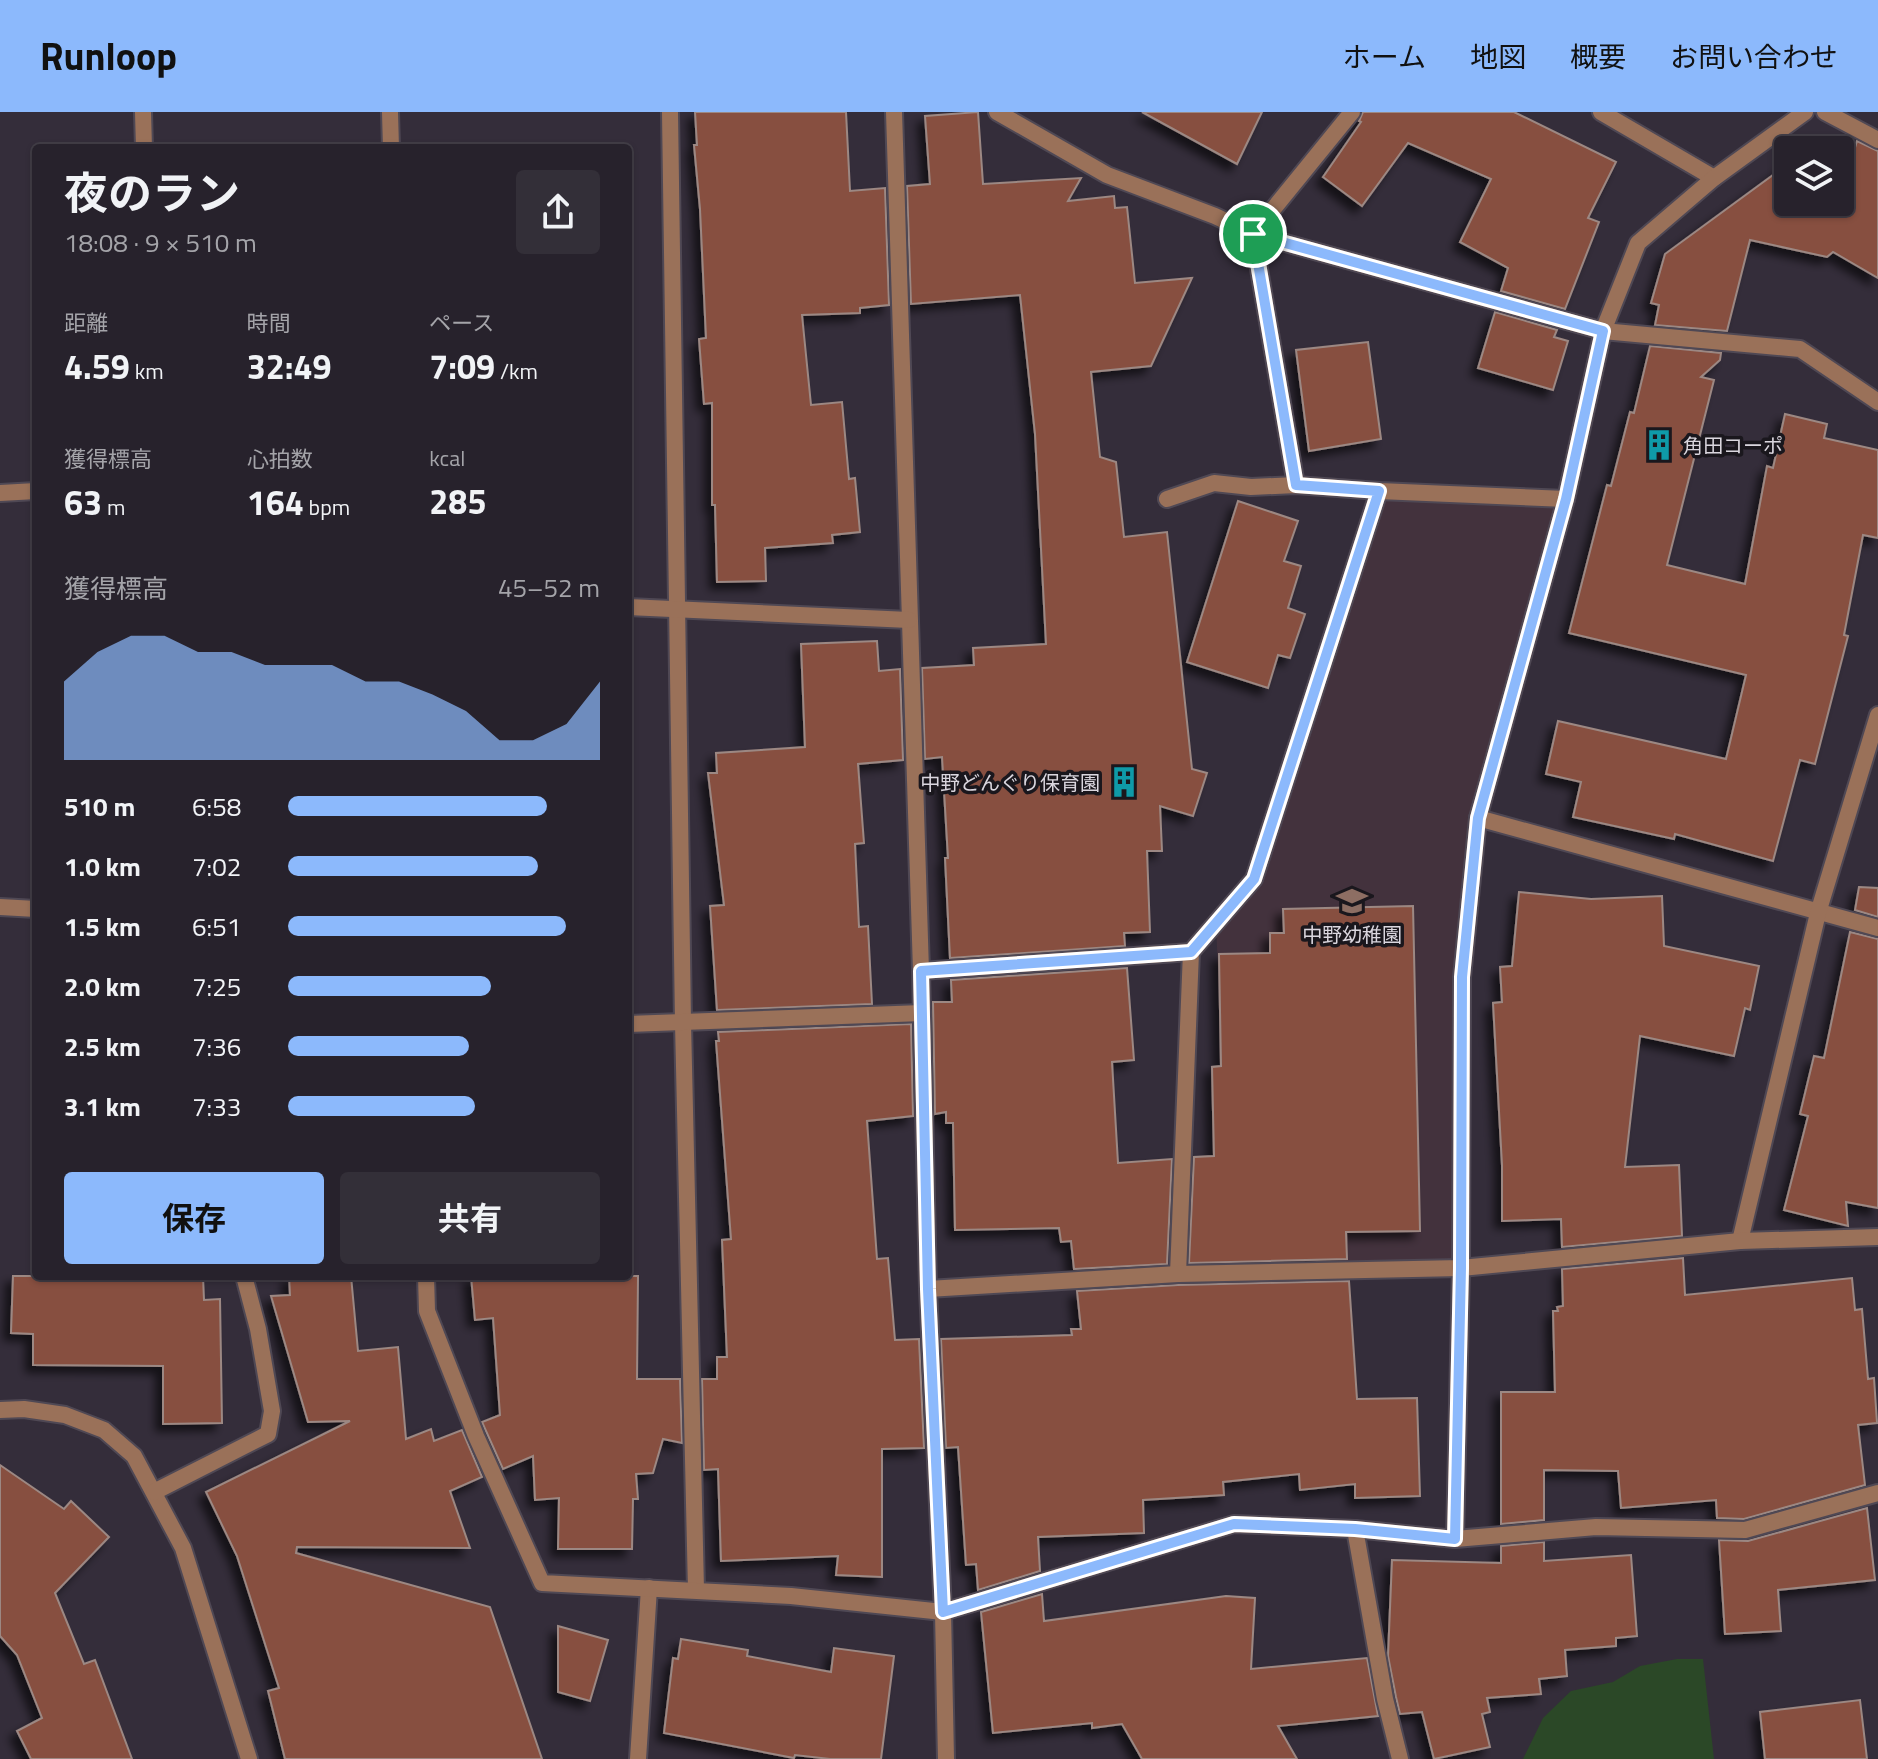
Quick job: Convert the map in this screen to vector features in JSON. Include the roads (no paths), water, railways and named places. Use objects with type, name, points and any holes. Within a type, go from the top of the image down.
[{"type":"street","points":[[143,112],[144,144]]},
{"type":"street","points":[[390,112],[391,144]]},
{"type":"street","points":[[670,112],[683,1023],[696,1590]]},
{"type":"street","points":[[894,112],[928,1289],[943,1612],[946,1759]]},
{"type":"street","points":[[997,112],[1107,175],[1215,216],[1253,234],[1603,331],[1800,349],[1878,402]]},
{"type":"street","points":[[1296,485],[1253,234],[1352,112]]},
{"type":"street","points":[[1601,112],[1714,178]]},
{"type":"street","points":[[1455,1539],[1461,1268],[1462,977],[1478,818],[1566,499],[1603,331],[1638,243],[1714,178],[1805,112]]},
{"type":"street","points":[[1825,112],[1878,140]]},
{"type":"street","points":[[1167,499],[1214,483],[1566,499]]},
{"type":"street","points":[[0,493],[32,491]]},
{"type":"street","points":[[1178,1274],[1191,952],[1254,879],[1379,491]]},
{"type":"street","points":[[632,607],[909,620]]},
{"type":"street","points":[[1740,1241],[1818,913],[1878,715]]},
{"type":"street","points":[[1478,818],[1878,928]]},
{"type":"street","points":[[0,907],[32,909]]},
{"type":"street","points":[[921,971],[1191,952]]},
{"type":"street","points":[[632,1024],[922,1013]]},
{"type":"street","points":[[928,1289],[1178,1274],[1461,1268],[1740,1241],[1878,1237]]},
{"type":"street","points":[[154,1492],[268,1434],[272,1411],[258,1329],[245,1280]]},
{"type":"street","points":[[426,1280],[427,1311],[476,1436],[542,1583],[791,1596],[943,1612],[1234,1524],[1355,1529],[1455,1539],[1596,1527],[1745,1530],[1878,1493]]},
{"type":"street","points":[[0,1410],[24,1409],[65,1415],[104,1430],[134,1456],[183,1548],[249,1759]]},
{"type":"street","points":[[1355,1529],[1385,1699],[1400,1759]]},
{"type":"street","points":[[638,1759],[649,1588]]},
{"type":"place","name":"角田コーポ","points":[[1659,445]]},
{"type":"place","name":"中野どんぐり保育園","points":[[1124,782]]},
{"type":"place","name":"中野幼稚園","points":[[1352,901]]}]
